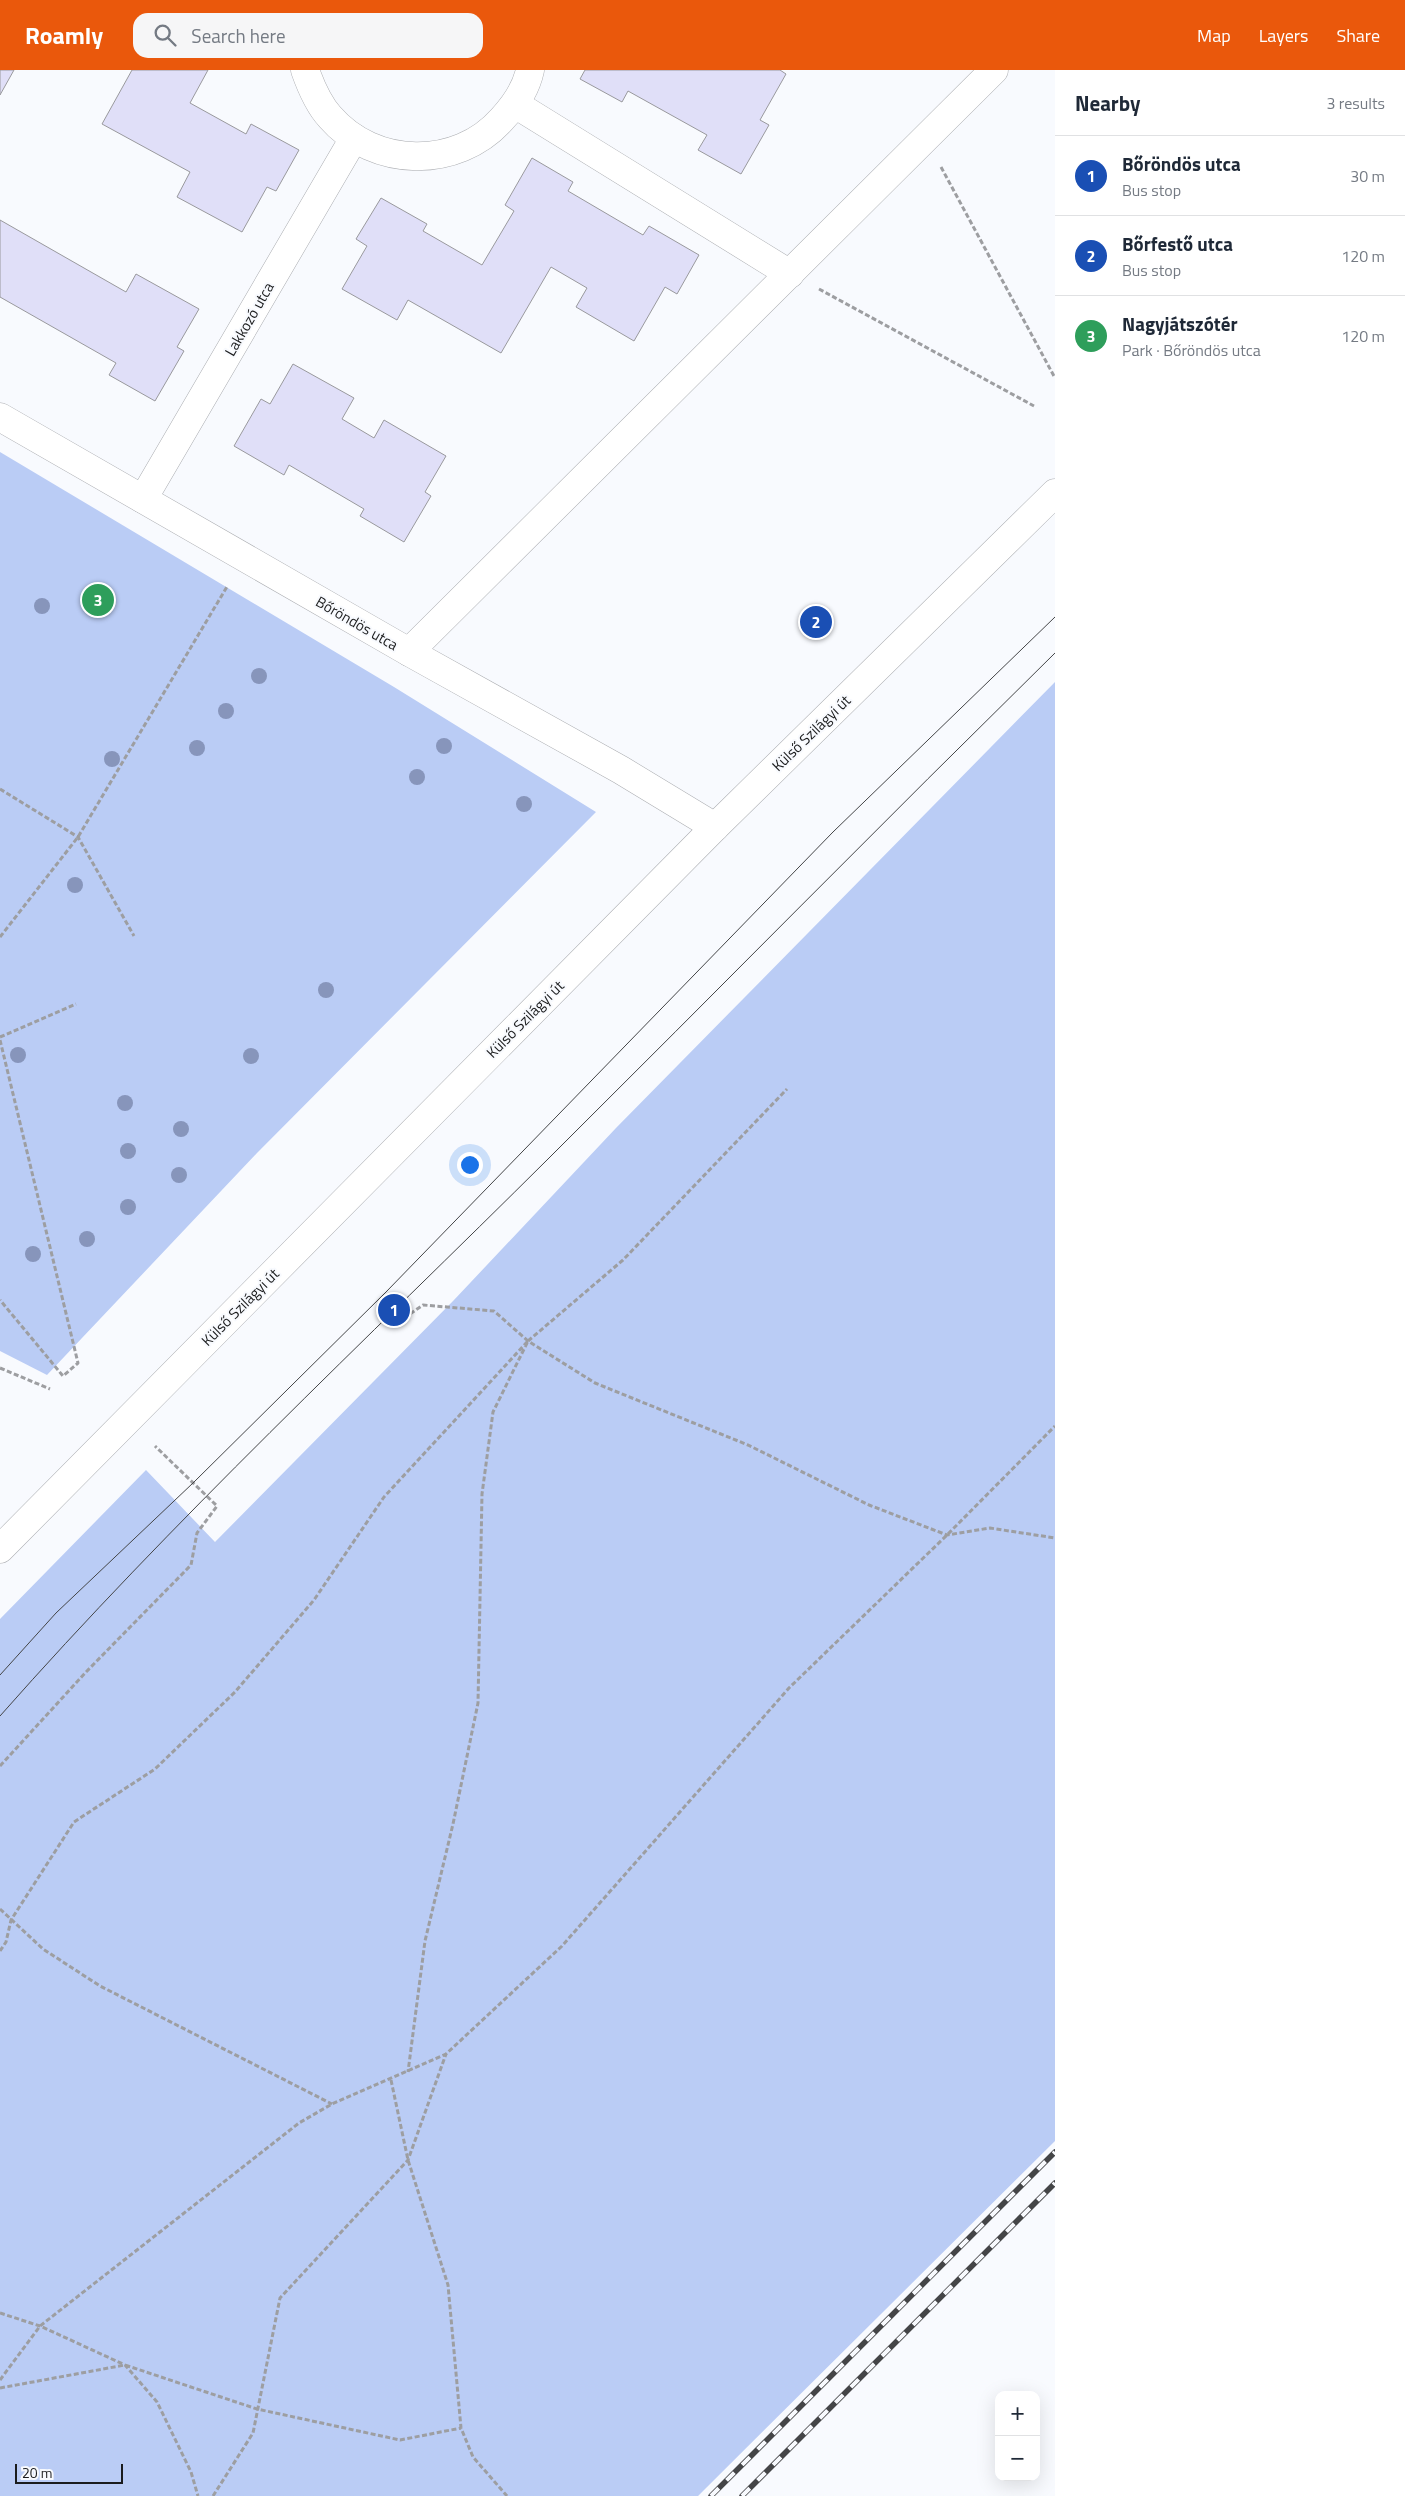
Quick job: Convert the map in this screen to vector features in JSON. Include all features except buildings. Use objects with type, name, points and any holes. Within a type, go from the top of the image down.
[{"type":"street","points":[[305,70],[312,90],[330,117],[354,138],[381,151],[415,157],[444,154],[472,144],[492,131],[516,104],[528,79],[530,70]]},
{"type":"street","points":[[408,652],[629,430],[790,274],[994,70]]},
{"type":"street","points":[[516,104],[790,274]]},
{"type":"street","name":"Lakkozó utca","points":[[143,499],[354,138]]},
{"type":"street","name":"Bőröndös utca","points":[[0,417],[408,652],[621,770],[715,827]]},
{"type":"street","name":"Külső Szilágyi út","points":[[0,1550],[715,827],[1055,493]]},
{"type":"path","points":[[926,139],[1055,378]]},
{"type":"path","points":[[790,274],[1034,406]]},
{"type":"path","points":[[0,936],[78,837],[229,584]]},
{"type":"path","points":[[0,789],[78,837],[134,936]]},
{"type":"path","points":[[0,1300],[63,1376],[78,1363],[0,1039],[76,1004]]},
{"type":"path","points":[[0,1951],[6,1942],[11,1920],[74,1822],[155,1769],[235,1692],[314,1600],[384,1497],[528,1341],[623,1260],[787,1089]]},
{"type":"path","points":[[404,1318],[423,1305],[494,1311],[528,1341],[595,1383],[748,1446],[869,1505],[947,1535],[990,1528],[1055,1538]]},
{"type":"path","points":[[408,2072],[425,1941],[453,1824],[478,1702],[482,1494],[494,1412],[528,1341]]},
{"type":"path","points":[[0,1368],[50,1388]]},
{"type":"path","points":[[0,2380],[40,2326],[299,2123],[332,2104],[391,2080],[446,2054],[562,1946],[789,1688],[947,1535],[1055,1426]]},
{"type":"path","points":[[0,1766],[86,1672],[191,1564],[196,1532],[216,1506],[155,1446]]},
{"type":"path","points":[[0,1909],[43,1949],[100,1986],[332,2104]]},
{"type":"path","points":[[213,2496],[253,2433],[280,2298],[408,2160],[446,2054]]},
{"type":"path","points":[[391,2080],[408,2160],[448,2285],[461,2428],[473,2457],[507,2496]]},
{"type":"path","points":[[0,2313],[40,2326],[125,2365],[257,2409],[400,2440],[461,2428]]},
{"type":"path","points":[[0,2388],[125,2365]]},
{"type":"path","points":[[125,2365],[157,2402],[191,2472],[198,2496]]},
{"type":"shaded area","points":[[0,452],[394,687],[596,812],[257,1153],[47,1375],[0,1351]]},
{"type":"shaded area","points":[[1055,682],[1055,2141],[698,2496],[0,2496],[0,1619],[146,1470],[215,1542],[454,1300],[616,1128]]},
{"type":"tram line","points":[[0,1675],[56,1613],[193,1483],[386,1292],[833,832],[1055,617]]},
{"type":"tram line","points":[[0,1716],[133,1572],[270,1432],[549,1158],[1055,653]]},
{"type":"railway","points":[[711,2496],[1055,2152]]},
{"type":"railway","points":[[742,2496],[1055,2183]]},
{"type":"place","name":"Nagyjátszótér","points":[[98,600]]},
{"type":"place","name":"Bőrfestő utca","points":[[816,622]]},
{"type":"place","name":"Bőröndös utca","points":[[394,1310]]}]
